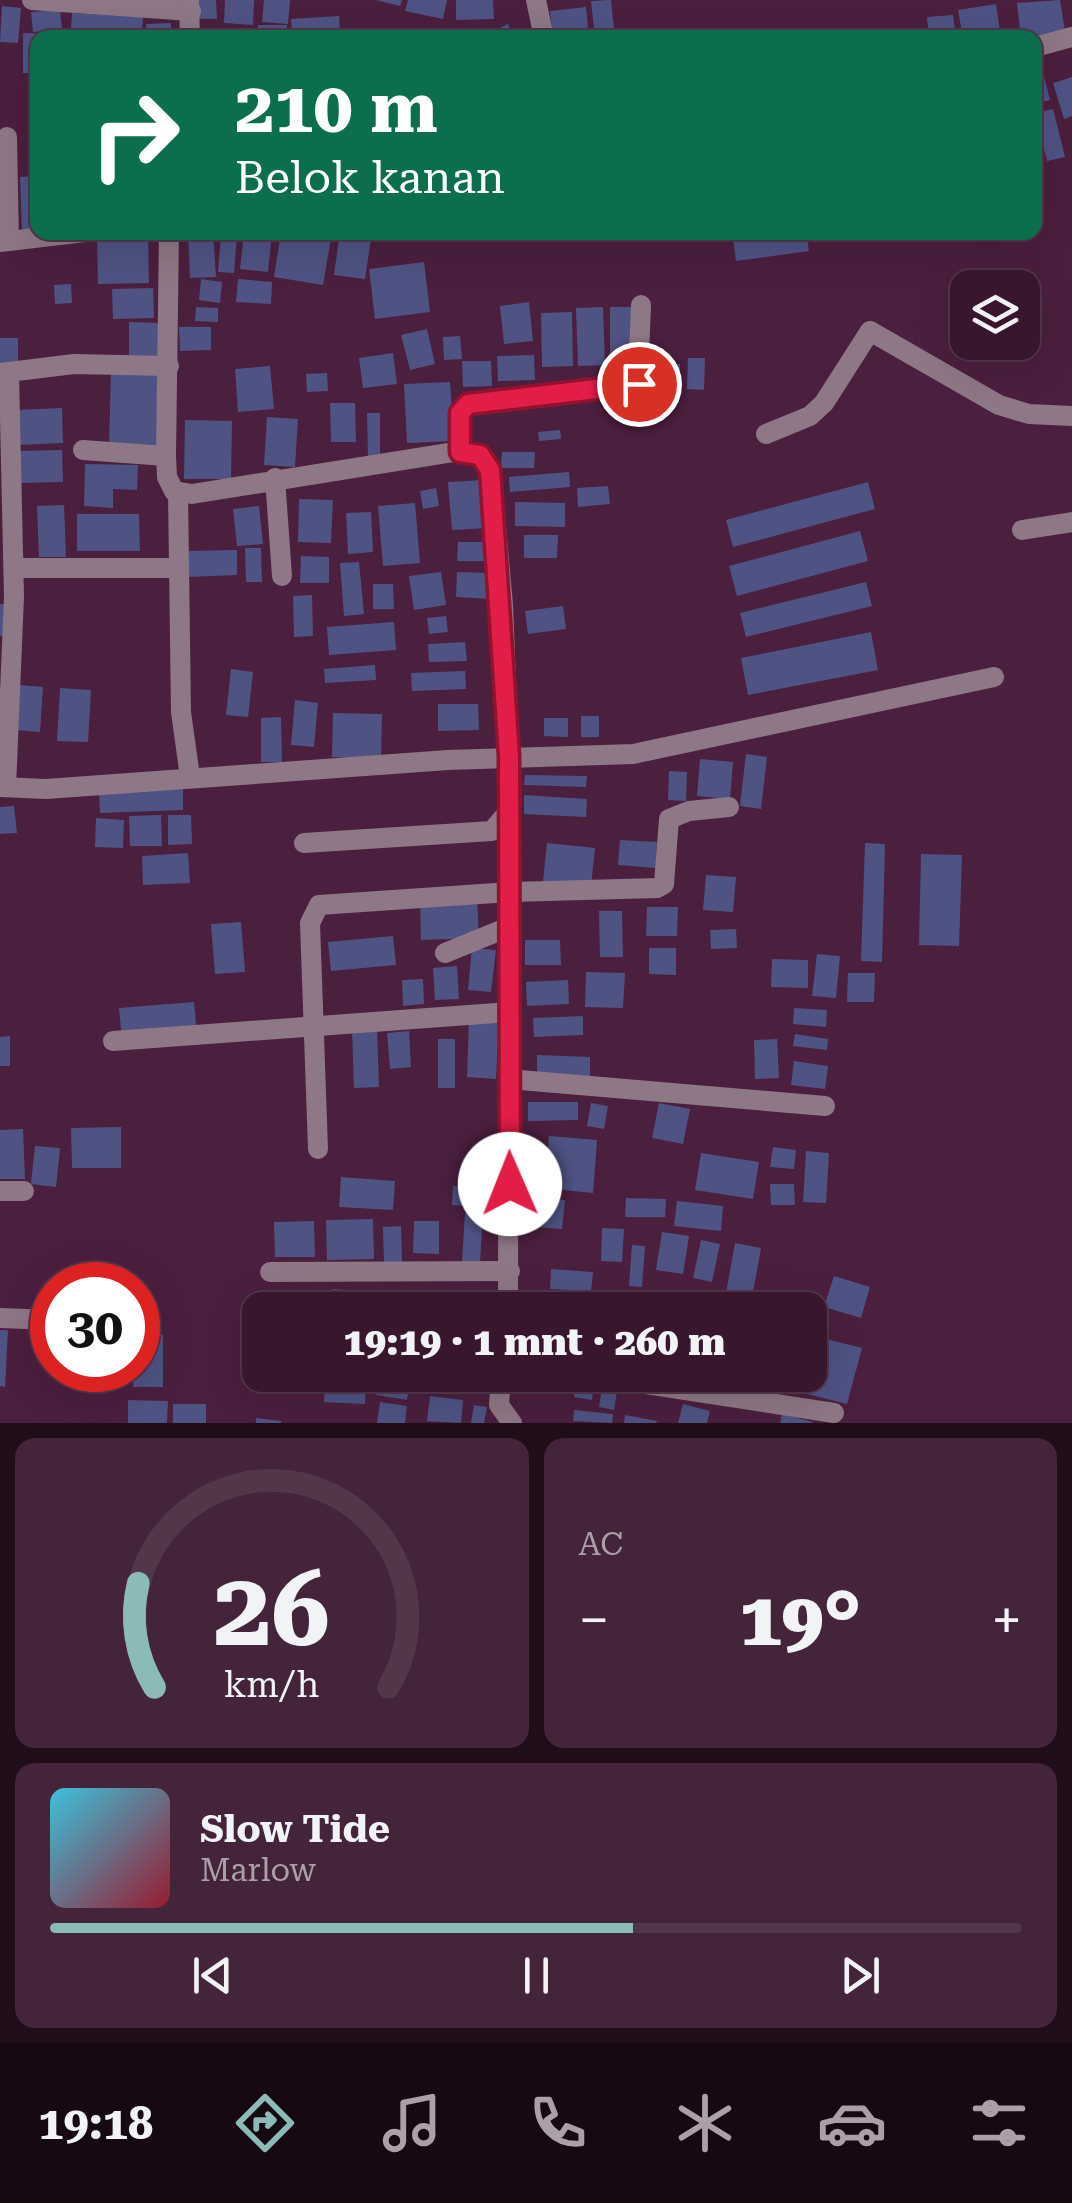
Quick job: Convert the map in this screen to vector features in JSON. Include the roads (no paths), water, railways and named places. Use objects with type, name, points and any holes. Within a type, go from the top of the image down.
[{"type":"street","points":[[32,0],[190,6]]},
{"type":"street","points":[[536,0],[542,30]]},
{"type":"street","points":[[1042,45],[1072,37]]},
{"type":"street","points":[[7,137],[4,241],[30,238]]},
{"type":"street","points":[[169,240],[166,456],[168,482],[178,492],[192,494],[460,452],[480,455],[493,482],[509,756],[509,1292]]},
{"type":"street","points":[[460,452],[460,413],[468,404],[638,394],[641,305]]},
{"type":"street","points":[[766,434],[810,416],[824,403],[870,332],[999,406],[1029,414],[1072,416]]},
{"type":"street","points":[[169,366],[74,364],[4,373],[14,568],[6,645],[3,787],[46,790],[509,756],[633,754],[994,677]]},
{"type":"street","points":[[83,450],[166,456]]},
{"type":"street","points":[[275,478],[282,576]]},
{"type":"street","points":[[178,492],[181,712],[190,777]]},
{"type":"street","points":[[1022,530],[1072,522]]},
{"type":"street","points":[[14,568],[178,568]]},
{"type":"street","points":[[318,1149],[310,922],[319,905],[511,892],[657,888],[664,884],[668,819],[689,811],[730,806]]},
{"type":"street","points":[[304,843],[492,831],[509,811]]},
{"type":"street","points":[[445,953],[511,926]]},
{"type":"street","points":[[113,1042],[510,1012]]},
{"type":"street","points":[[508,1079],[825,1106]]},
{"type":"street","points":[[0,1192],[24,1191]]},
{"type":"street","points":[[270,1272],[510,1271]]},
{"type":"street","points":[[0,1318],[30,1319]]},
{"type":"street","points":[[500,1392],[499,1405],[512,1423]]},
{"type":"street","points":[[698,1392],[834,1413]]}]
